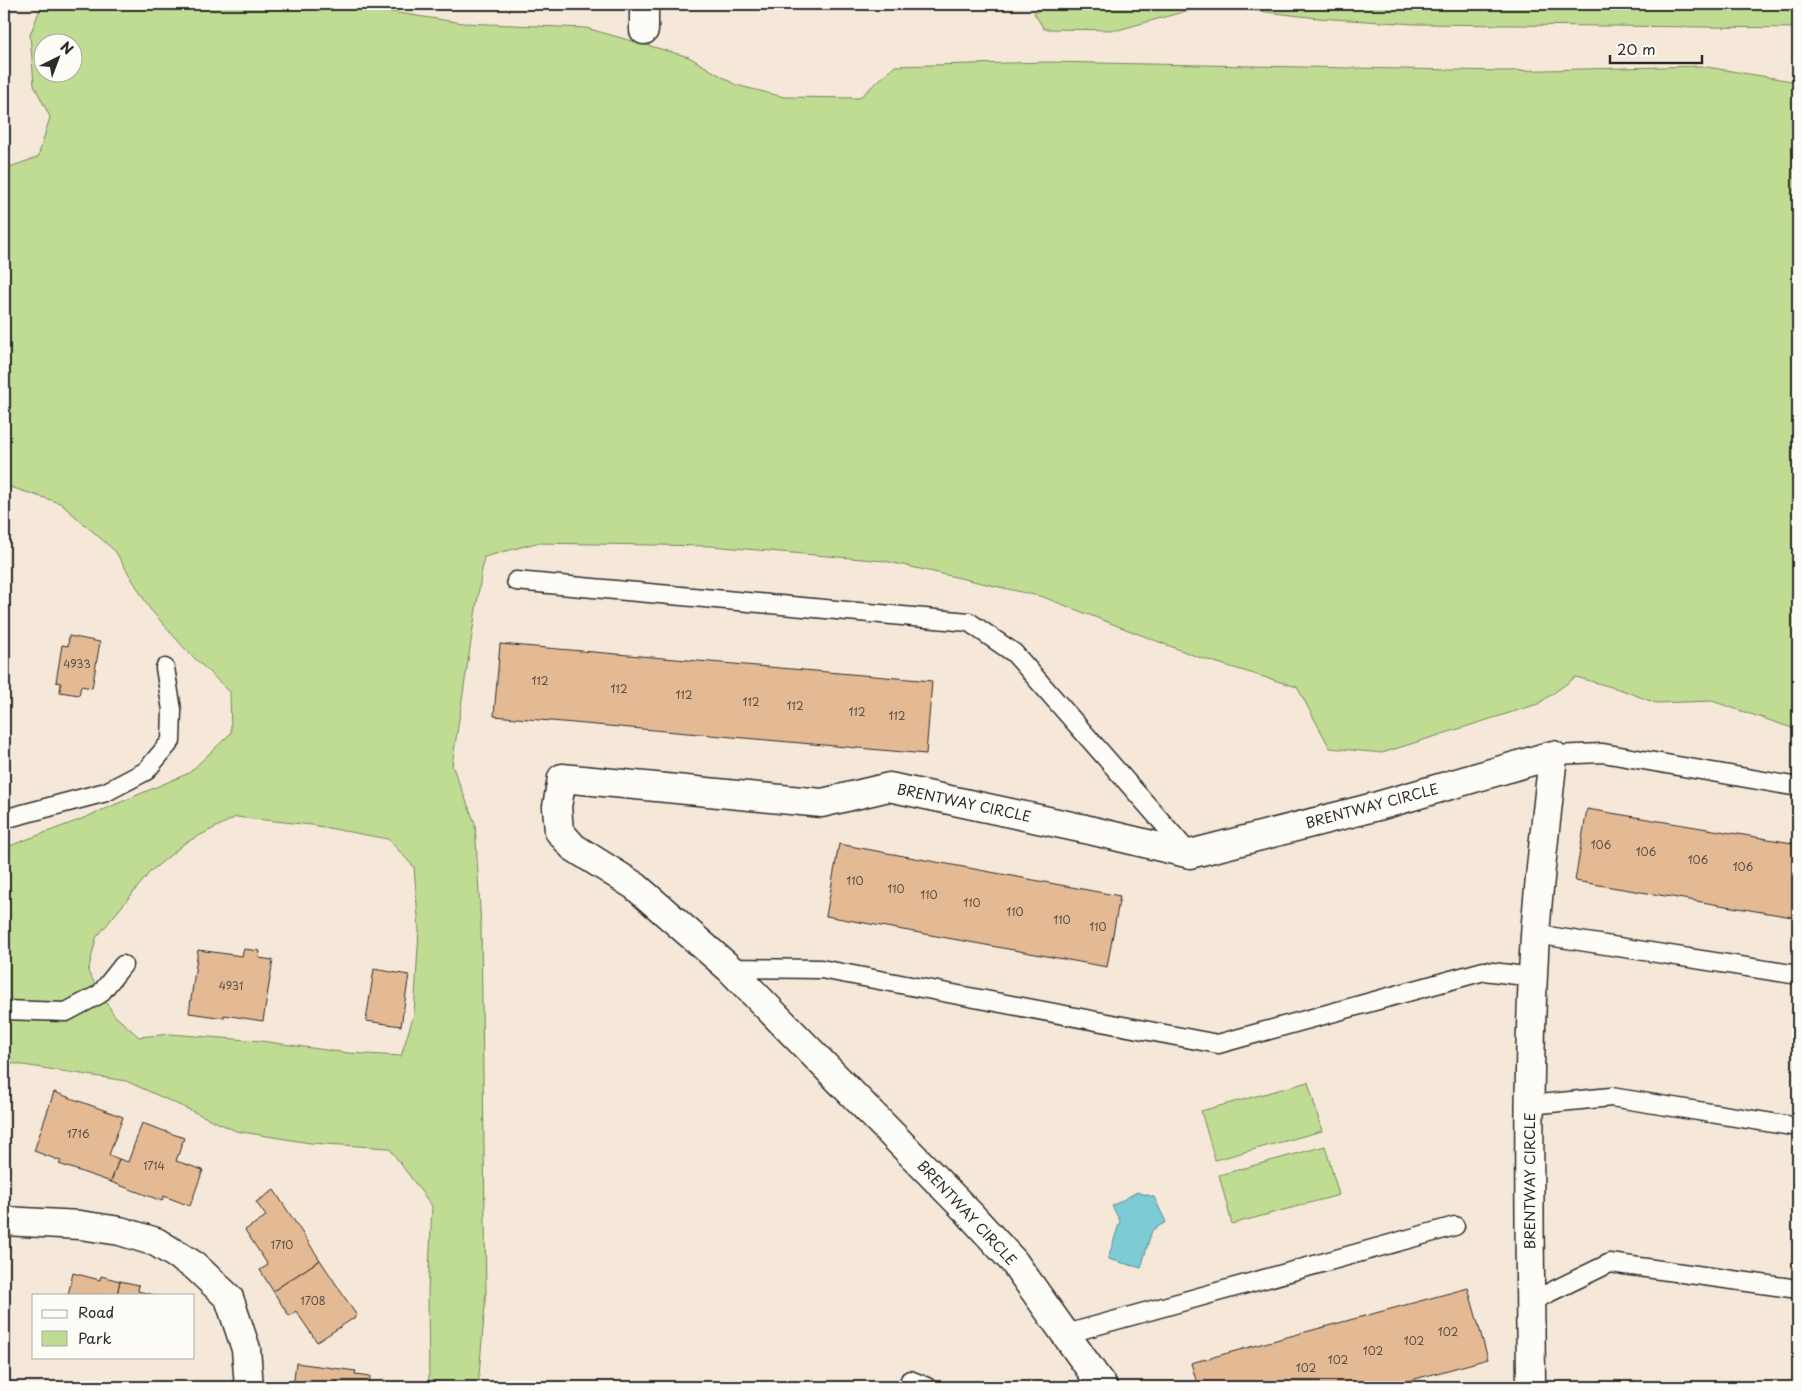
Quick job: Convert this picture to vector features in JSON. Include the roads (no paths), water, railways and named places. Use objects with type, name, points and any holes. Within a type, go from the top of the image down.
[{"type":"street","name":"BRENTWAY CIRCLE","points":[[1103,1387],[1014,1262],[968,1212],[729,968],[635,886],[573,848],[559,831],[557,807],[562,778],[822,803],[889,787],[1085,829],[1190,854],[1378,806],[1553,755],[1535,934],[1533,977],[1530,1105],[1531,1387]]},
{"type":"street","points":[[4,1221],[80,1225],[120,1231],[156,1242],[195,1266],[229,1298],[246,1349],[249,1387]]},
{"type":"lane","points":[[516,581],[970,622],[1014,653],[1190,854]]},
{"type":"lane","points":[[4,819],[106,792],[146,771],[171,740],[172,710],[164,668]]},
{"type":"lane","points":[[1553,755],[1603,753],[1798,787]]},
{"type":"lane","points":[[1535,934],[1798,975]]},
{"type":"lane","points":[[4,1010],[66,1012],[100,994],[123,965]]},
{"type":"lane","points":[[729,968],[821,969],[1218,1044],[1484,971],[1533,977]]},
{"type":"lane","points":[[1530,1105],[1611,1097],[1798,1127]]},
{"type":"lane","points":[[1066,1334],[1456,1226]]},
{"type":"lane","points":[[1530,1302],[1610,1263],[1798,1289]]},
{"type":"lane","points":[[910,1380],[927,1387]]},
{"type":"water","points":[[1137,1192],[1154,1197],[1166,1222],[1152,1230],[1141,1268],[1108,1259],[1120,1221],[1112,1206]]}]
